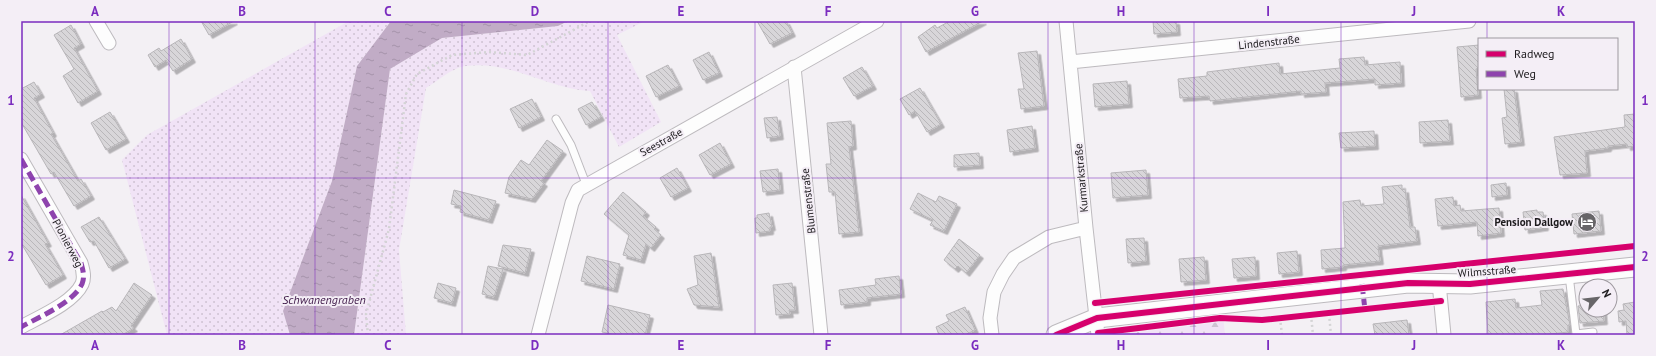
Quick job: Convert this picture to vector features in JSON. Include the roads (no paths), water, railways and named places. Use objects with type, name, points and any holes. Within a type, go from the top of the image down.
[{"type":"street","points":[[96,21],[109,43]]},
{"type":"street","name":"Seestraße","points":[[538,335],[572,202],[578,190],[586,184],[877,21]]},
{"type":"street","name":"Kurmarkstraße","points":[[1066,21],[1086,228],[1098,327]]},
{"type":"street","name":"Lindenstraße","points":[[1070,62],[1469,21]]},
{"type":"street","name":"Blumenstraße","points":[[794,67],[822,335]]},
{"type":"street","name":"Pionierweg","points":[[21,159],[81,263],[84,274],[83,283],[77,292],[67,301],[21,327]]},
{"type":"street","points":[[992,335],[990,318],[994,292],[1003,274],[1014,258],[1049,237],[1086,228]]},
{"type":"street","name":"Wilmsstraße","points":[[1056,335],[1098,327],[1408,283],[1470,284],[1635,267]]},
{"type":"street","points":[[1439,283],[1444,335]]},
{"type":"lane","points":[[556,119],[570,145],[586,184]]},
{"type":"lane","points":[[1568,274],[1576,334],[1593,332]]},
{"type":"water","name":"Schwanengraben","points":[[391,21],[568,21],[558,26],[442,38],[390,69],[354,335],[290,335],[283,311],[332,181],[357,66]]},
{"type":"place","name":"Pension Dallgow","points":[[1587,222]]}]
